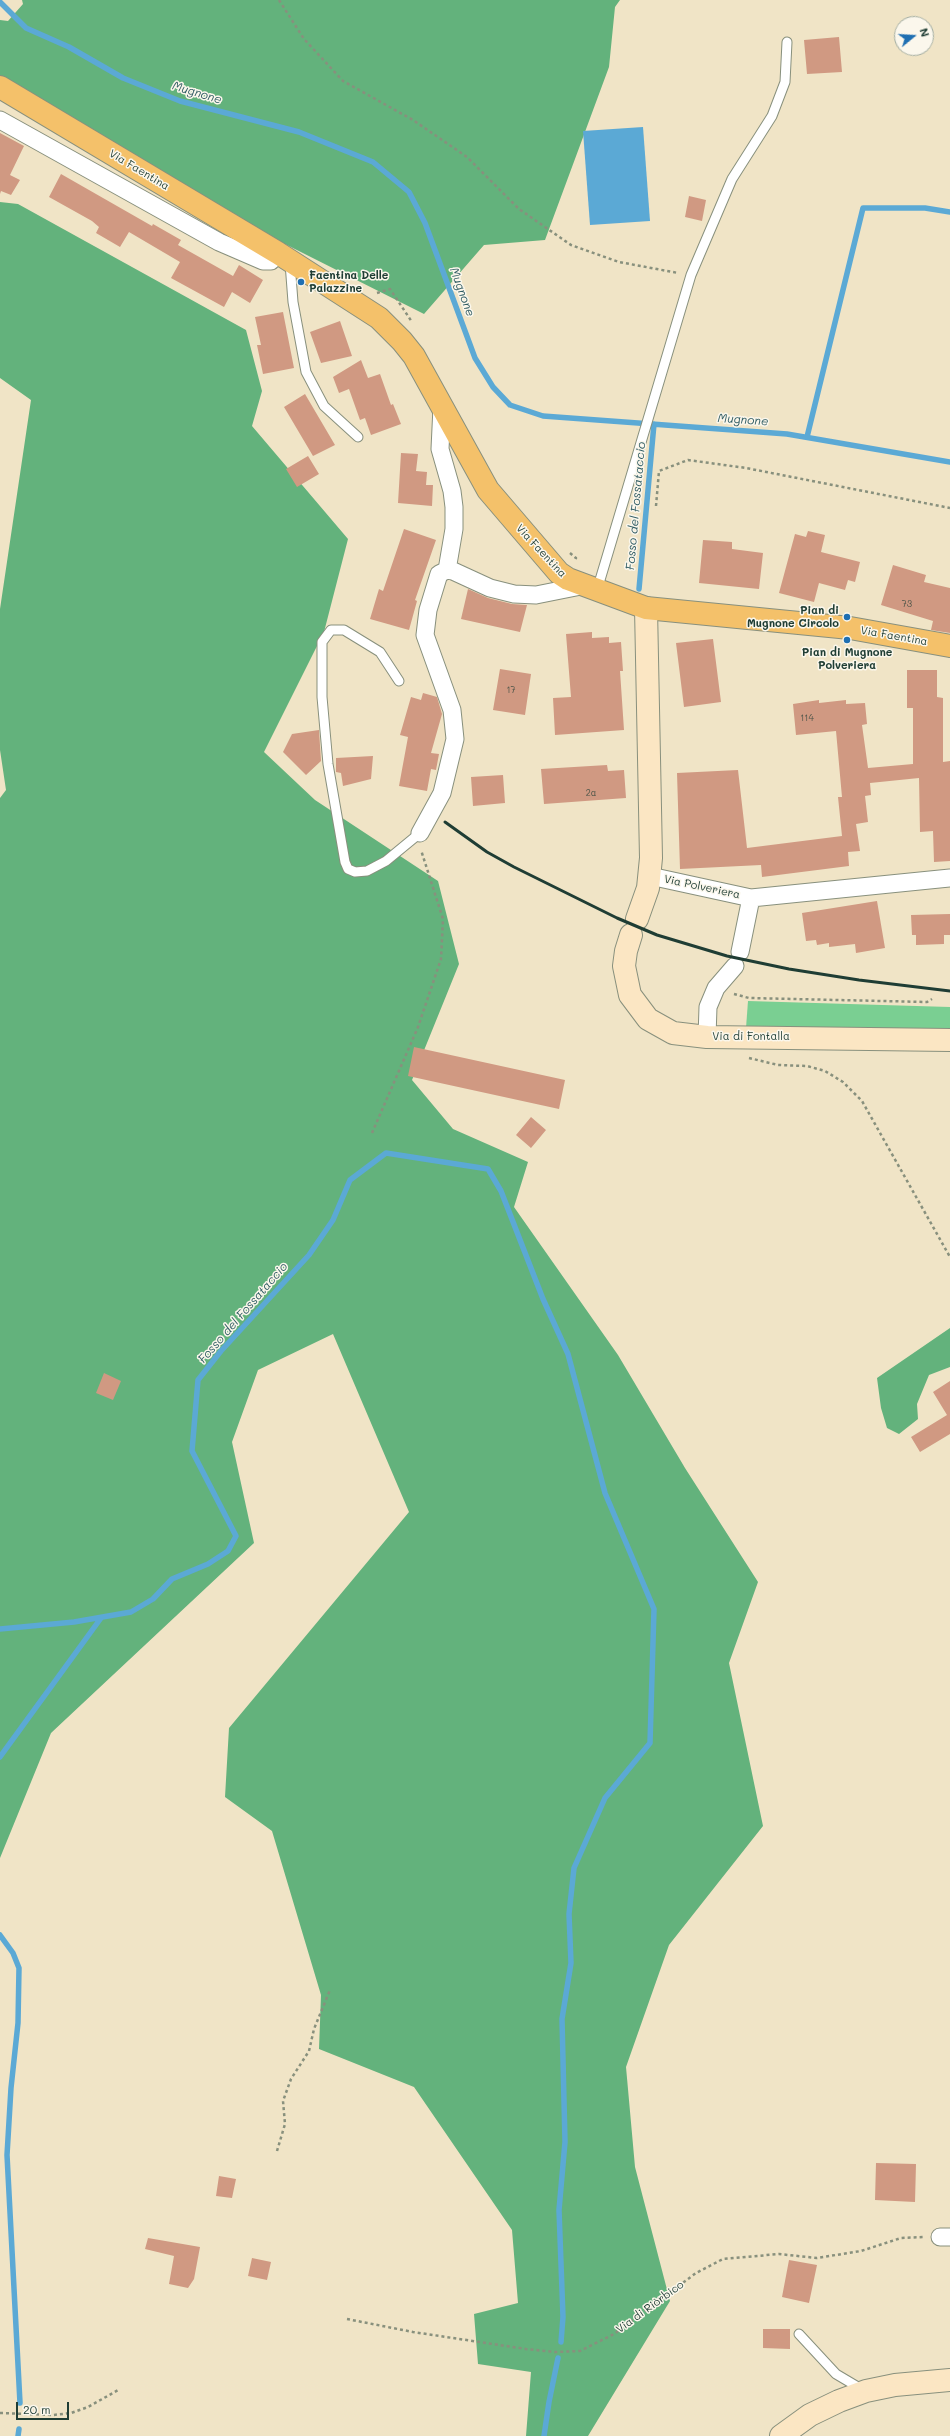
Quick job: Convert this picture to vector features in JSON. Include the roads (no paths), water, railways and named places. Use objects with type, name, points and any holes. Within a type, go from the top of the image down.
[{"type":"main road","name":"Via Faentina","points":[[0,88],[284,257],[357,302],[389,327],[414,356],[477,471],[503,509],[559,573],[589,589],[646,608],[850,628],[950,646]]},
{"type":"street","name":"Via Faentina","points":[[0,120],[219,242],[263,261],[271,261],[284,257]]},
{"type":"street","points":[[442,407],[440,449],[452,492],[454,507],[454,529],[447,570]]},
{"type":"street","points":[[420,833],[442,793],[455,739],[452,710],[425,635],[428,610],[439,574],[447,570],[453,571],[490,588],[514,594],[536,595],[589,589]]},
{"type":"street","name":"Via Polveriera","points":[[646,608],[652,839],[650,876],[751,898],[950,878]]},
{"type":"street","name":"Via di Fontalla","points":[[650,876],[626,951],[624,966],[625,979],[637,1008],[660,1028],[674,1033],[707,1037],[732,1036],[950,1040]]},
{"type":"street","points":[[707,1037],[708,1007],[716,988],[737,959],[751,898]]},
{"type":"street","points":[[781,2436],[810,2415],[839,2401],[866,2391],[895,2385],[950,2380]]},
{"type":"lane","points":[[589,589],[634,464],[691,275],[732,179],[772,116],[785,82],[787,42]]},
{"type":"lane","points":[[284,257],[306,372],[324,406],[358,437]]},
{"type":"lane","points":[[399,681],[380,652],[344,630],[331,630],[322,642],[322,697],[328,764],[345,862],[348,869],[355,872],[367,871],[386,862],[420,833]]},
{"type":"lane","points":[[799,2334],[836,2374],[866,2391]]},
{"type":"water","points":[[643,127],[650,221],[590,225],[583,131]]},
{"type":"waterway","name":"Mugnone","points":[[0,2],[26,28],[69,47],[123,78],[180,101],[299,132],[373,162],[409,192],[425,223],[475,358],[493,387],[510,405],[543,416],[787,434],[950,462]]},
{"type":"waterway","points":[[807,437],[863,208],[925,208],[950,212]]},
{"type":"waterway","name":"Fosso del Fossataccio","points":[[639,589],[654,424]]},
{"type":"waterway","points":[[0,1629],[74,1622],[131,1612],[153,1599],[172,1579],[208,1564],[228,1551],[236,1536],[192,1451],[198,1380],[221,1351],[309,1255],[333,1220],[350,1180],[386,1153],[488,1169],[501,1191],[543,1299],[568,1354],[605,1493],[654,1609],[650,1743],[605,1798],[574,1868],[569,1914],[571,1963],[562,2019],[565,2142],[559,2210],[563,2317],[561,2342]]},
{"type":"waterway","points":[[0,1757],[101,1618]]},
{"type":"waterway","points":[[0,1935],[13,1953],[19,1968],[18,2023],[11,2088],[7,2155],[20,2403]]},
{"type":"waterway","points":[[544,2436],[558,2358]]},
{"type":"waterway","points":[[18,2436],[19,2429]]},
{"type":"railway","points":[[445,822],[487,852],[514,867],[617,918],[657,935],[727,956],[789,969],[859,980],[950,991]]},
{"type":"place","name":"Faentina Delle Palazzine","points":[[301,282]]},
{"type":"place","name":"Pian di Mugnone Circolo","points":[[847,617]]},
{"type":"place","name":"Pian di Mugnone Polveriera","points":[[847,640]]}]
